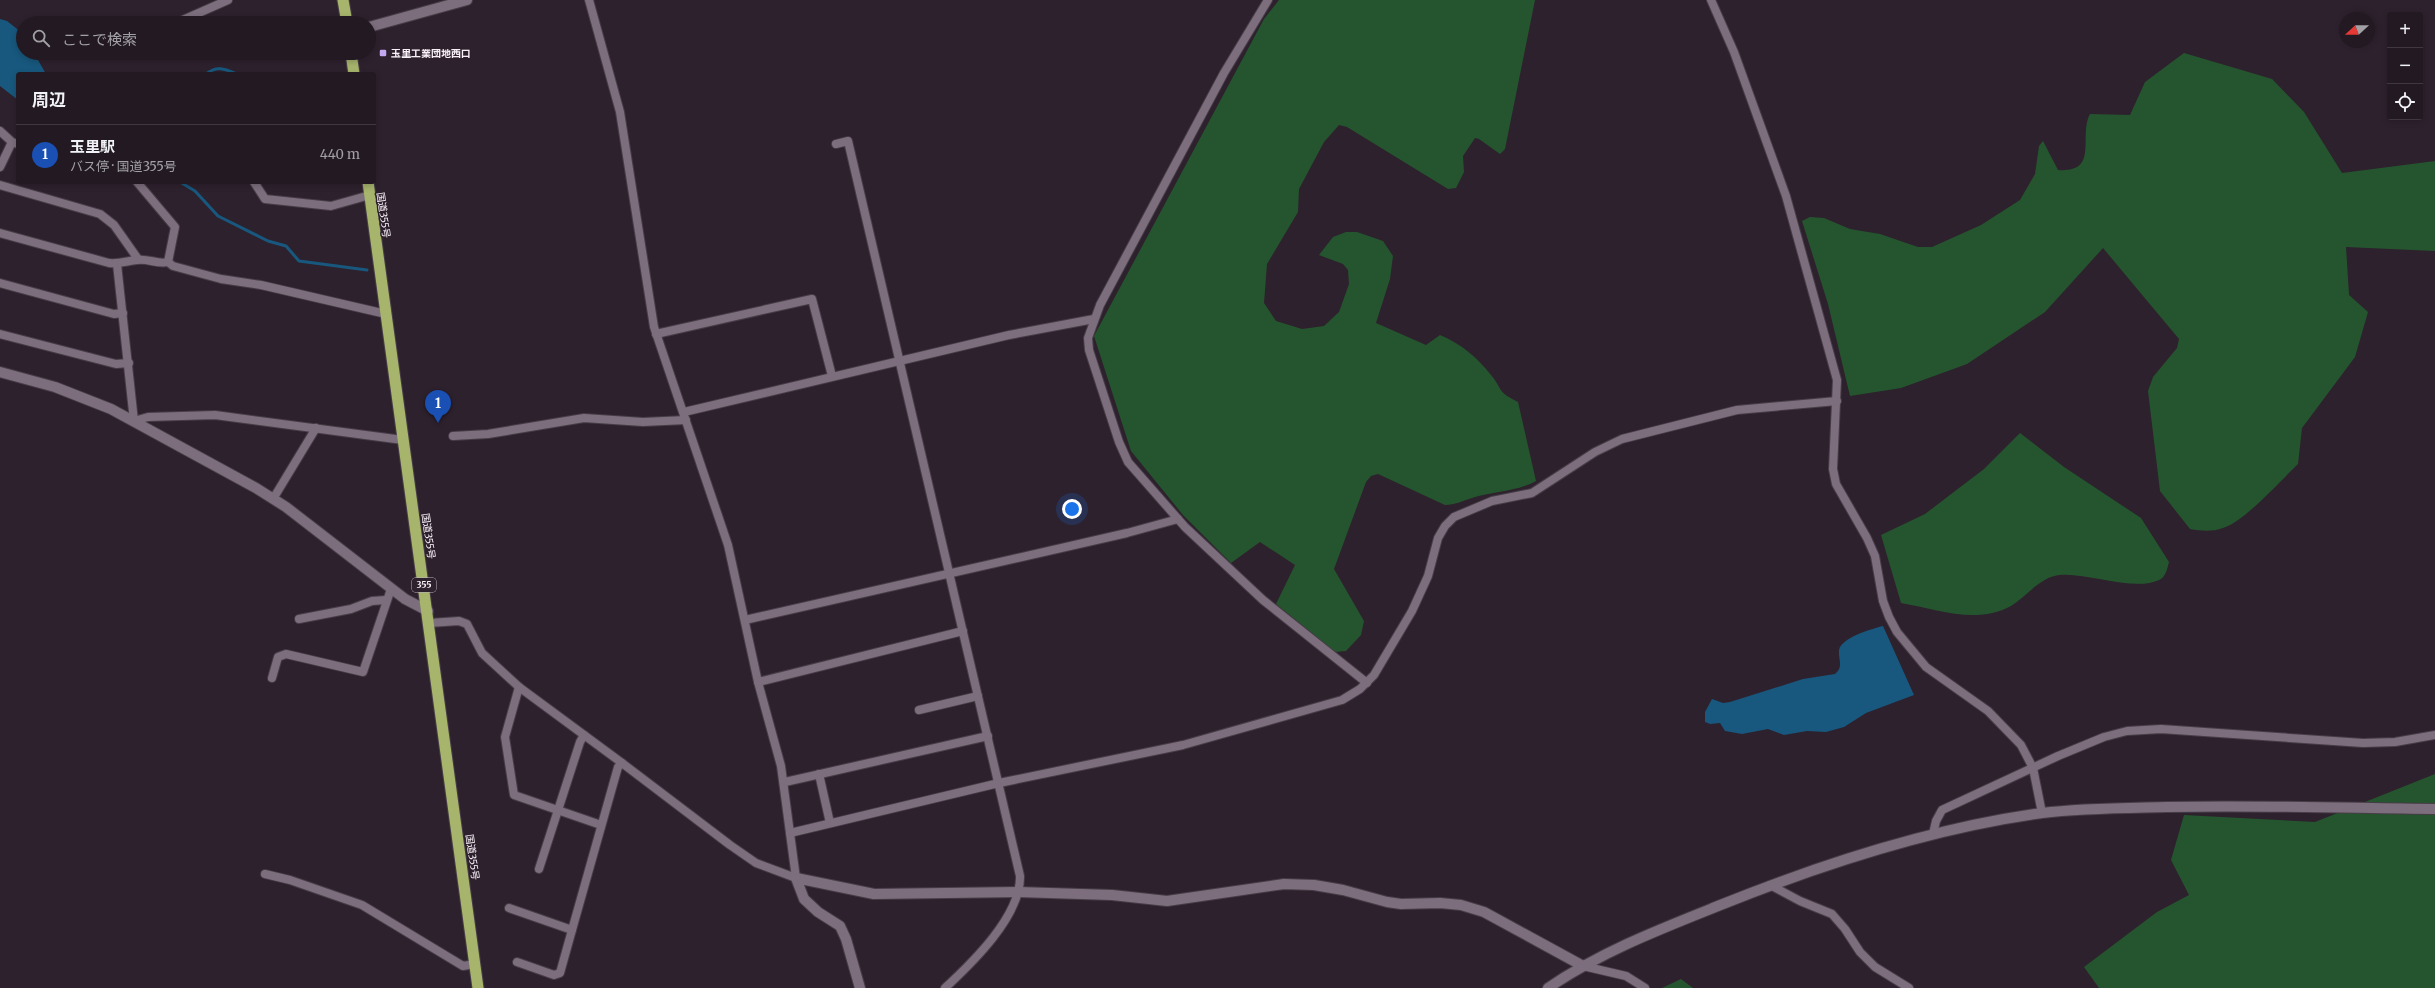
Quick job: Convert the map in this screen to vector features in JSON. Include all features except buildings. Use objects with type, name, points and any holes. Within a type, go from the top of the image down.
[{"type":"highway","points":[[343,0],[346,16]]},
{"type":"highway","points":[[352,60],[354,72]]},
{"type":"highway","name":"国道355号","points":[[368,184],[428,611],[478,988]]},
{"type":"street","points":[[192,16],[228,0]]},
{"type":"street","points":[[376,25],[467,0]]},
{"type":"street","points":[[589,0],[620,112],[646,284],[656,334],[684,412],[728,545],[758,682],[785,782],[796,878],[804,899],[818,912],[840,926],[846,939],[860,988]]},
{"type":"street","points":[[1268,0],[1224,73],[1094,319],[1088,338],[1089,350],[1123,455],[1178,519],[1263,600],[1367,683]]},
{"type":"street","points":[[1711,0],[1734,52],[1786,196],[1837,380],[1834,469],[1836,484],[1868,538],[1875,556],[1883,601],[1897,632],[1926,667],[1988,711],[2021,745],[2033,768],[2042,813]]},
{"type":"street","points":[[0,131],[15,143],[0,167]]},
{"type":"street","points":[[836,144],[848,141],[1020,876],[1018,892],[1004,921],[980,955],[945,988]]},
{"type":"street","points":[[139,184],[175,227],[168,262]]},
{"type":"street","points":[[255,184],[265,199],[331,206],[370,195]]},
{"type":"street","points":[[0,185],[100,214],[114,225],[138,259]]},
{"type":"street","points":[[0,233],[117,264],[138,259],[164,263],[168,262],[173,266],[221,279],[261,285],[386,314]]},
{"type":"street","points":[[117,264],[129,363],[134,421]]},
{"type":"street","points":[[0,283],[114,314],[123,313]]},
{"type":"street","points":[[656,334],[812,298],[832,376]]},
{"type":"street","points":[[684,412],[1008,335],[1094,319]]},
{"type":"street","points":[[0,334],[116,364],[129,363]]},
{"type":"street","points":[[0,372],[80,396],[134,421],[273,498],[391,589],[419,608],[428,611]]},
{"type":"street","points":[[790,832],[999,783],[1183,745],[1337,701],[1352,695],[1367,683],[1374,675],[1412,611],[1428,576],[1438,538],[1445,526],[1454,517],[1492,501],[1532,493],[1595,452],[1628,438],[1737,410],[1837,401]]},
{"type":"street","points":[[134,421],[148,417],[215,415],[403,440]]},
{"type":"street","points":[[453,436],[488,434],[584,418],[613,418],[643,422],[686,420]]},
{"type":"street","points":[[273,498],[316,428]]},
{"type":"street","points":[[745,620],[949,572],[1127,533],[1178,519]]},
{"type":"street","points":[[272,678],[278,656],[286,654],[363,672],[386,600],[391,589]]},
{"type":"street","points":[[299,619],[351,609],[372,601],[386,600]]},
{"type":"street","points":[[429,623],[459,621],[467,624],[484,656],[519,687],[756,863],[796,878],[851,891],[882,894],[1018,892],[1112,894],[1167,901],[1284,884],[1328,887],[1387,902],[1401,904],[1440,903],[1461,905],[1484,912],[1583,966],[1626,976],[1645,988]]},
{"type":"street","points":[[758,682],[963,630]]},
{"type":"street","points":[[519,687],[505,737],[514,795],[601,826]]},
{"type":"street","points":[[919,710],[978,696]]},
{"type":"street","points":[[1933,834],[1936,820],[1942,810],[2104,737],[2126,731],[2161,729],[2363,743],[2395,742],[2435,735]]},
{"type":"street","points":[[539,869],[580,742],[584,735]]},
{"type":"street","points":[[785,782],[988,736]]},
{"type":"street","points":[[517,962],[554,976],[560,973],[618,767],[622,763]]},
{"type":"street","points":[[819,774],[830,823]]},
{"type":"street","points":[[1548,988],[1583,966],[1647,934],[1770,885],[1847,858],[1933,834],[2042,813],[2120,808],[2220,806],[2435,809]]},
{"type":"street","points":[[265,874],[290,880],[362,905],[463,966],[475,964]]},
{"type":"street","points":[[1770,885],[1800,901],[1832,914],[1845,929],[1860,952],[1870,962],[1909,988]]},
{"type":"street","points":[[508,908],[572,930]]},
{"type":"green space","points":[[1279,0],[1535,0],[1505,149],[1500,154],[1479,139],[1475,138],[1463,156],[1464,172],[1456,188],[1448,189],[1347,127],[1339,125],[1324,142],[1299,189],[1298,212],[1267,264],[1264,303],[1276,321],[1302,329],[1324,326],[1339,312],[1349,284],[1348,270],[1343,264],[1319,255],[1333,237],[1346,232],[1357,232],[1383,241],[1393,256],[1390,279],[1376,323],[1426,345],[1440,335],[1462,347],[1480,362],[1495,380],[1503,393],[1518,402],[1536,481],[1521,487],[1480,496],[1455,504],[1445,505],[1378,474],[1371,476],[1366,482],[1334,569],[1364,621],[1361,635],[1346,651],[1335,652],[1276,604],[1295,565],[1260,542],[1231,563],[1183,515],[1131,451],[1094,336],[1264,19]]},
{"type":"green space","points":[[2184,53],[2272,79],[2304,112],[2342,173],[2435,161],[2435,251],[2346,247],[2349,295],[2368,312],[2355,357],[2302,428],[2298,464],[2241,518],[2223,528],[2211,531],[2190,529],[2160,491],[2148,391],[2153,377],[2177,348],[2179,339],[2103,248],[2045,312],[1967,364],[1901,388],[1850,396],[1828,304],[1802,221],[1810,217],[1824,218],[1850,229],[1880,234],[1918,247],[1932,247],[1981,225],[2020,200],[2035,174],[2039,146],[2043,141],[2058,170],[2071,169],[2079,166],[2085,151],[2087,123],[2090,114],[2130,115],[2145,82]]},
{"type":"green space","points":[[2020,433],[2064,467],[2141,518],[2169,562],[2165,575],[2159,580],[2137,584],[2083,576],[2059,575],[2039,583],[2011,606],[1998,612],[1984,614],[1956,614],[1901,603],[1881,535],[1925,514],[1984,469]]},
{"type":"green space","points":[[2435,774],[2435,988],[2099,988],[2084,967],[2157,912],[2189,895],[2171,860],[2184,815],[2315,822]]},
{"type":"green space","points":[[1681,979],[1693,988],[1662,988]]},
{"type":"water","points":[[0,19],[7,21],[16,28],[16,60],[38,60],[45,72],[16,72],[16,98],[0,86]]},
{"type":"water","points":[[1883,626],[1914,695],[1866,713],[1844,727],[1826,732],[1807,731],[1784,735],[1768,729],[1742,734],[1725,731],[1720,723],[1710,724],[1705,722],[1705,712],[1712,699],[1723,703],[1730,702],[1803,679],[1835,674],[1840,666],[1839,650],[1841,645],[1851,637]]},
{"type":"waterway","points":[[209,72],[217,69],[225,69],[232,72]]},
{"type":"waterway","points":[[183,184],[195,191],[218,216],[268,241],[286,246],[299,261],[367,270]]},
{"type":"place","name":"玉里工業団地西口","points":[[383,53]]},
{"type":"place","name":"玉里駅","points":[[438,423]]}]
